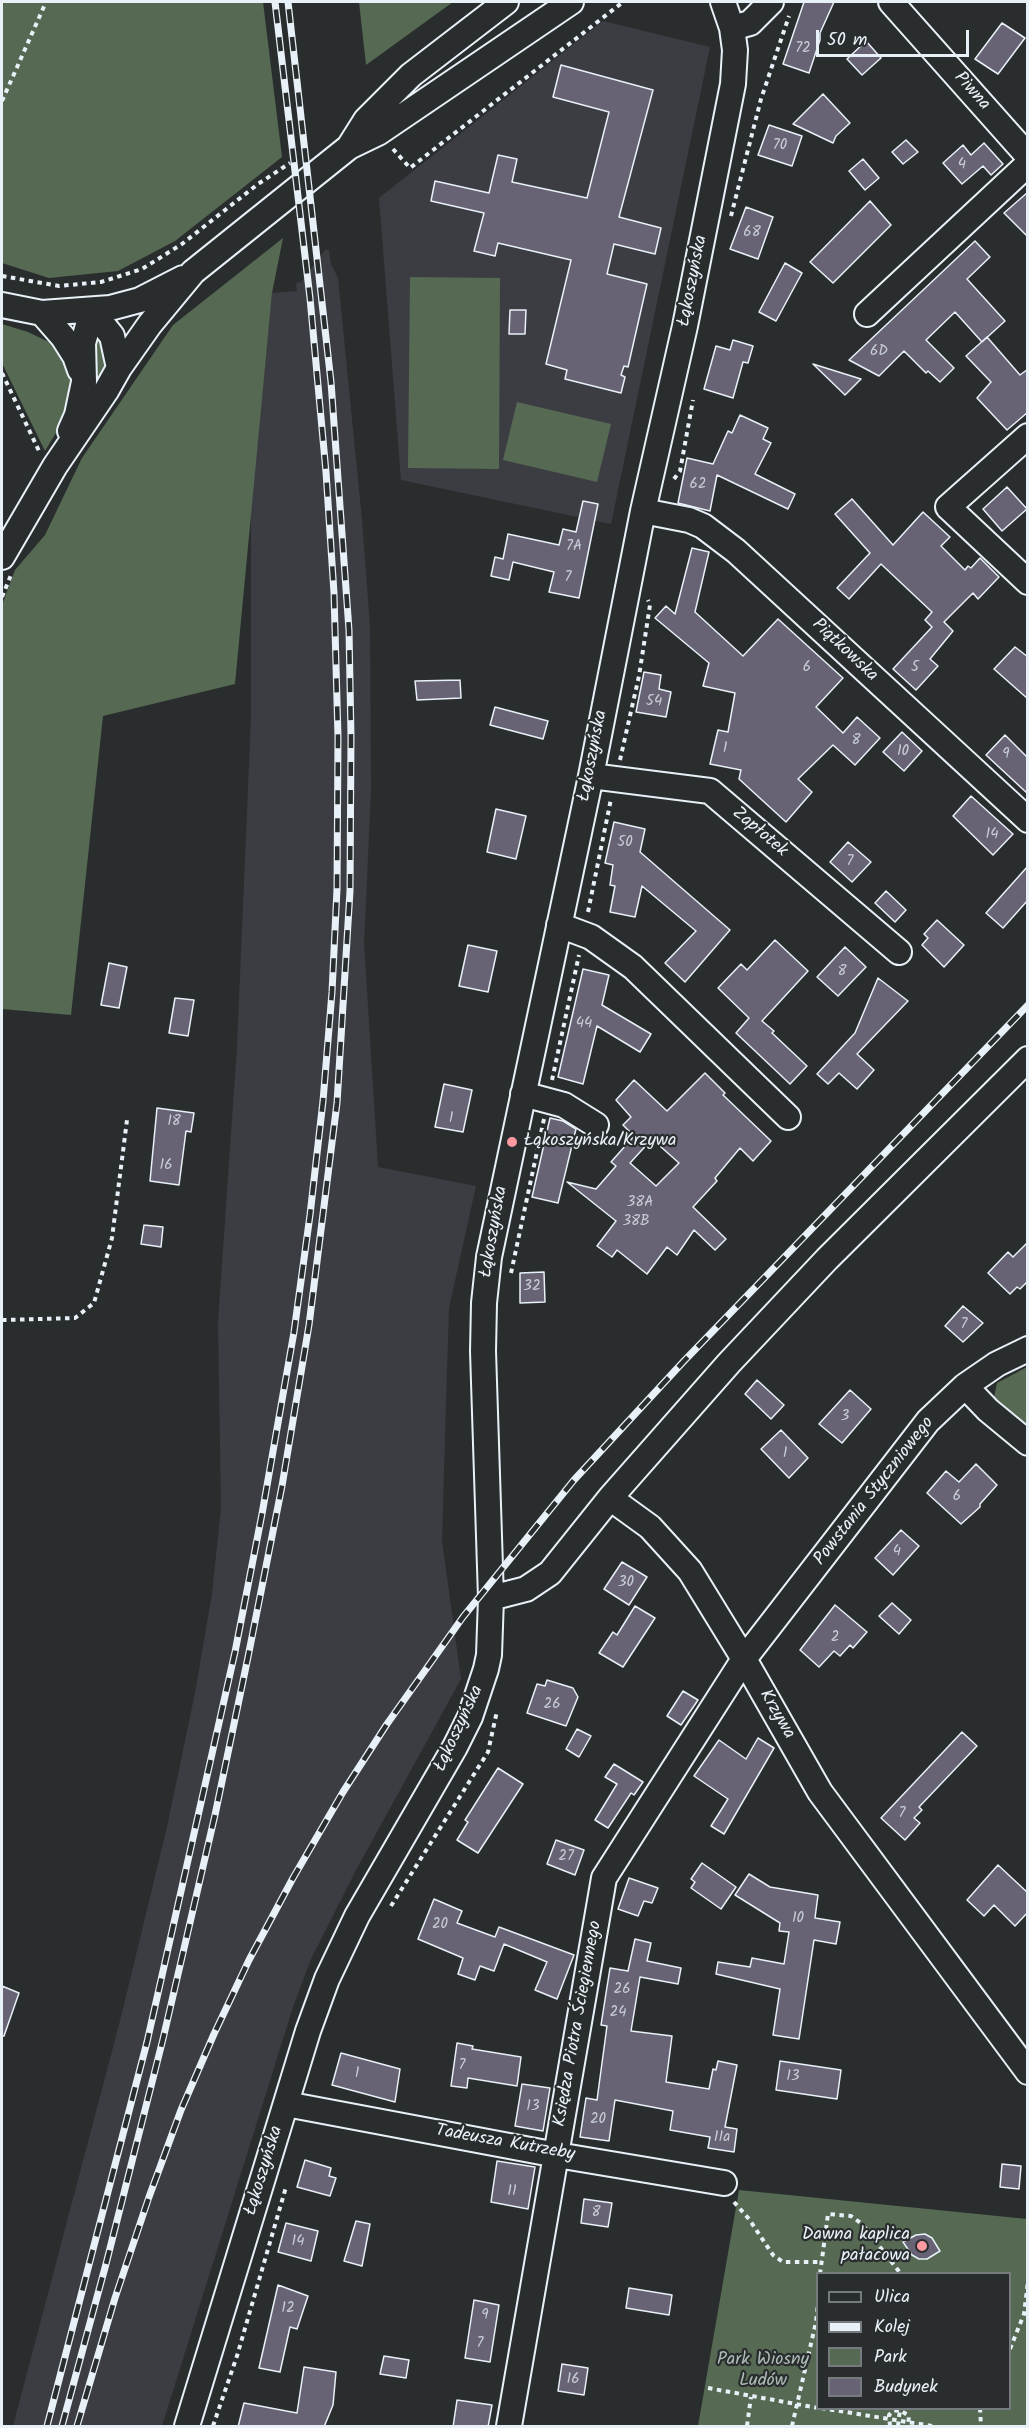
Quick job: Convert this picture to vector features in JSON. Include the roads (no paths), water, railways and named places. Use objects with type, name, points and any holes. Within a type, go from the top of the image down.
[{"type":"street","points":[[349,147],[366,120],[411,75],[506,2]]},
{"type":"street","points":[[2,305],[42,313],[92,311],[140,300],[193,272],[349,147],[378,134],[571,2]]},
{"type":"street","name":"Łąkoszyńska","points":[[187,2427],[308,2031],[327,1978],[357,1916],[470,1717],[489,1655],[491,1598],[483,1362],[484,1303],[489,1257],[591,776],[643,511],[685,326],[733,84],[735,50],[732,28],[723,2]]},
{"type":"street","points":[[732,28],[750,24],[771,2]]},
{"type":"street","name":"Piwna","points":[[891,2],[1028,156]]},
{"type":"street","points":[[867,314],[1028,164]]},
{"type":"street","points":[[2,557],[55,466],[119,368],[150,324],[193,272]]},
{"type":"street","points":[[92,311],[111,336],[119,368]]},
{"type":"street","points":[[55,466],[77,415],[84,382],[83,344],[92,311]]},
{"type":"street","points":[[42,313],[63,337],[75,356],[84,382]]},
{"type":"street","points":[[1028,436],[948,507],[1028,582]]},
{"type":"street","name":"Piątkowska","points":[[643,511],[688,520],[703,526],[736,551],[1028,820]]},
{"type":"street","name":"Zapłotek","points":[[591,776],[710,791],[899,952]]},
{"type":"street","points":[[559,925],[591,937],[633,967],[788,1117]]},
{"type":"street","points":[[491,1598],[526,1589],[550,1573],[610,1498],[729,1363],[827,1259],[1028,1059]]},
{"type":"street","points":[[523,1094],[564,1105],[596,1125]]},
{"type":"street","name":"Powstania Styczniowego","points":[[744,1659],[928,1421],[965,1386],[998,1364],[1028,1349]]},
{"type":"street","points":[[965,1386],[988,1410],[1028,1443]]},
{"type":"street","name":"Krzywa","points":[[610,1498],[650,1527],[690,1571],[744,1659],[820,1792],[1028,2072]]},
{"type":"street","name":"Księdza Piotra Ściegiennego","points":[[509,2427],[604,1878],[744,1659]]},
{"type":"street","name":"Tadeusza Kutrzeby","points":[[286,2104],[557,2155],[727,2190]]},
{"type":"railway","points":[[47,2426],[147,2042],[235,1652],[294,1332],[323,1101],[337,889],[338,737],[334,593],[326,472],[310,298],[275,2]]},
{"type":"railway","points":[[62,2426],[163,2039],[215,1815],[248,1657],[282,1486],[309,1325],[337,1103],[350,891],[349,630],[331,382],[288,2]]},
{"type":"railway","points":[[77,2426],[115,2298],[149,2197],[181,2110],[214,2034],[249,1960],[293,1878],[343,1792],[387,1724],[463,1617],[574,1480],[684,1361],[1028,1005]]},
{"type":"place","name":"Łąkoszyńska/Krzywa","points":[[512,1142]]},
{"type":"place","name":"Dawna kaplica pałacowa","points":[[922,2246]]},
{"type":"park label","name":"Park Wiosny Ludów","points":[[763,2371]]}]
